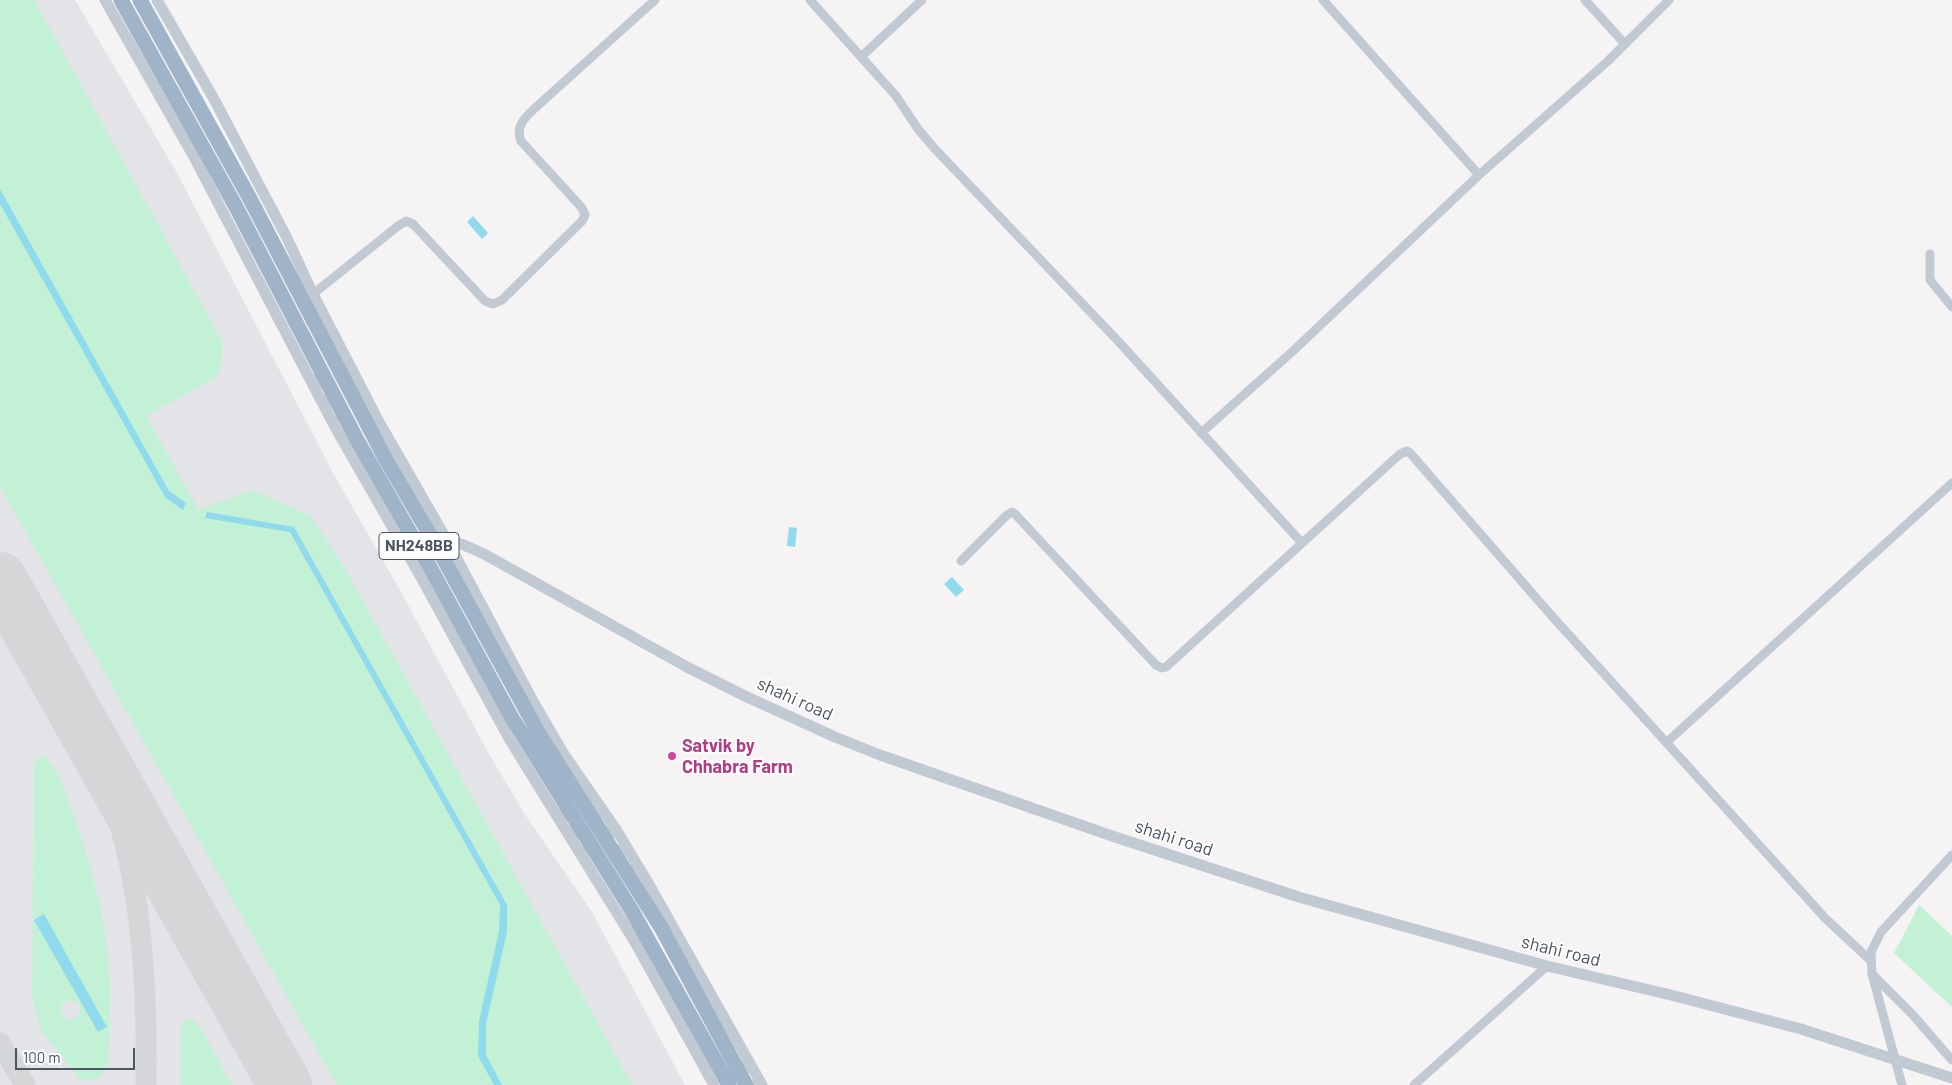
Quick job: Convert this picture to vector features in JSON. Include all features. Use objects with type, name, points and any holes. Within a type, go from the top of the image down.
[{"type":"highway","name":"NH248BB","points":[[121,0],[235,205],[357,440],[423,554],[521,734],[640,924],[729,1085]]},
{"type":"highway","name":"NH248BB","points":[[140,0],[249,196],[385,458],[443,544],[538,732],[662,929],[746,1085]]},
{"type":"street","points":[[105,0],[194,155],[335,427],[422,579],[502,727],[634,942],[714,1085]]},
{"type":"street","points":[[157,0],[214,99],[443,544],[550,730],[627,848],[762,1085]]},
{"type":"street","points":[[313,294],[406,221],[413,224],[485,301],[493,304],[502,300],[586,215],[582,208],[521,141],[519,130],[521,123],[534,109],[655,0]]},
{"type":"street","points":[[810,0],[896,96],[925,139],[1104,326],[1302,543]]},
{"type":"street","points":[[862,56],[922,0]]},
{"type":"street","points":[[1323,0],[1479,175]]},
{"type":"street","points":[[1585,0],[1625,44]]},
{"type":"street","points":[[1201,432],[1293,351],[1479,175],[1601,67],[1670,0]]},
{"type":"street","points":[[1930,254],[1930,280],[1952,307]]},
{"type":"street","points":[[961,561],[1012,512],[1156,665],[1162,668],[1170,664],[1400,454],[1404,452],[1410,453],[1561,625],[1825,918],[1871,961]]},
{"type":"street","points":[[1667,742],[1952,483]]},
{"type":"street","name":"shahi road","points":[[443,544],[454,542],[484,554],[686,667],[747,697],[835,736],[880,754],[1115,838],[1302,898],[1547,966],[1801,1028],[1952,1078]]},
{"type":"street","points":[[423,554],[443,544]]},
{"type":"street","points":[[1902,1085],[1872,974],[1871,952],[1881,932],[1952,855]]},
{"type":"street","points":[[1414,1085],[1547,966]]},
{"type":"street","points":[[1872,974],[1912,1014],[1952,1060]]},
{"type":"shaded area","points":[[0,0],[75,0],[176,171],[333,473],[401,592],[488,752],[524,813],[592,912],[685,1085],[0,1085]]},
{"type":"green space","points":[[0,0],[34,0],[223,343],[220,371],[214,378],[146,416],[199,510],[252,490],[309,514],[344,567],[632,1085],[337,1085],[0,486]]},
{"type":"green space","points":[[43,757],[47,759],[57,773],[66,795],[88,860],[104,926],[110,981],[109,1055],[104,1071],[92,1080],[80,1079],[42,1032],[32,999],[34,766],[38,758]],"holes":[[[34,920],[107,1027],[98,1032]],[[70,1000],[79,1004],[80,1011],[77,1017],[71,1020],[64,1018],[60,1010],[62,1004]]]},
{"type":"green space","points":[[1919,905],[1952,936],[1952,1007],[1894,953]]},
{"type":"green space","points":[[188,1020],[194,1020],[199,1025],[232,1085],[181,1085],[181,1029],[183,1023]]},
{"type":"water","points":[[0,189],[169,491],[186,503],[183,510],[165,497],[0,204]]},
{"type":"water","points":[[473,216],[488,233],[482,239],[467,222]]},
{"type":"water","points":[[207,512],[294,527],[507,905],[507,932],[486,1024],[486,1055],[502,1085],[494,1085],[478,1056],[479,1021],[499,931],[500,905],[290,532],[205,518]]},
{"type":"water","points":[[789,527],[797,528],[795,547],[787,546]]},
{"type":"water","points":[[952,577],[964,590],[956,597],[944,584]]},
{"type":"water","points":[[44,914],[107,1027],[98,1032],[34,920]]},
{"type":"taxiway","points":[[77,716],[107,786],[117,815],[135,892],[145,989],[146,1085]]},
{"type":"taxiway","points":[[0,1043],[25,1085]]},
{"type":"runway","points":[[0,579],[285,1085]]},
{"type":"tunnel","points":[[314,375],[340,422]]},
{"type":"tunnel","points":[[593,806],[635,871]]},
{"type":"tunnel","points":[[558,808],[588,853]]},
{"type":"tunnel","points":[[742,1060],[755,1085]]},
{"type":"place","name":"Satvik by Chhabra Farm","points":[[672,756]]}]
